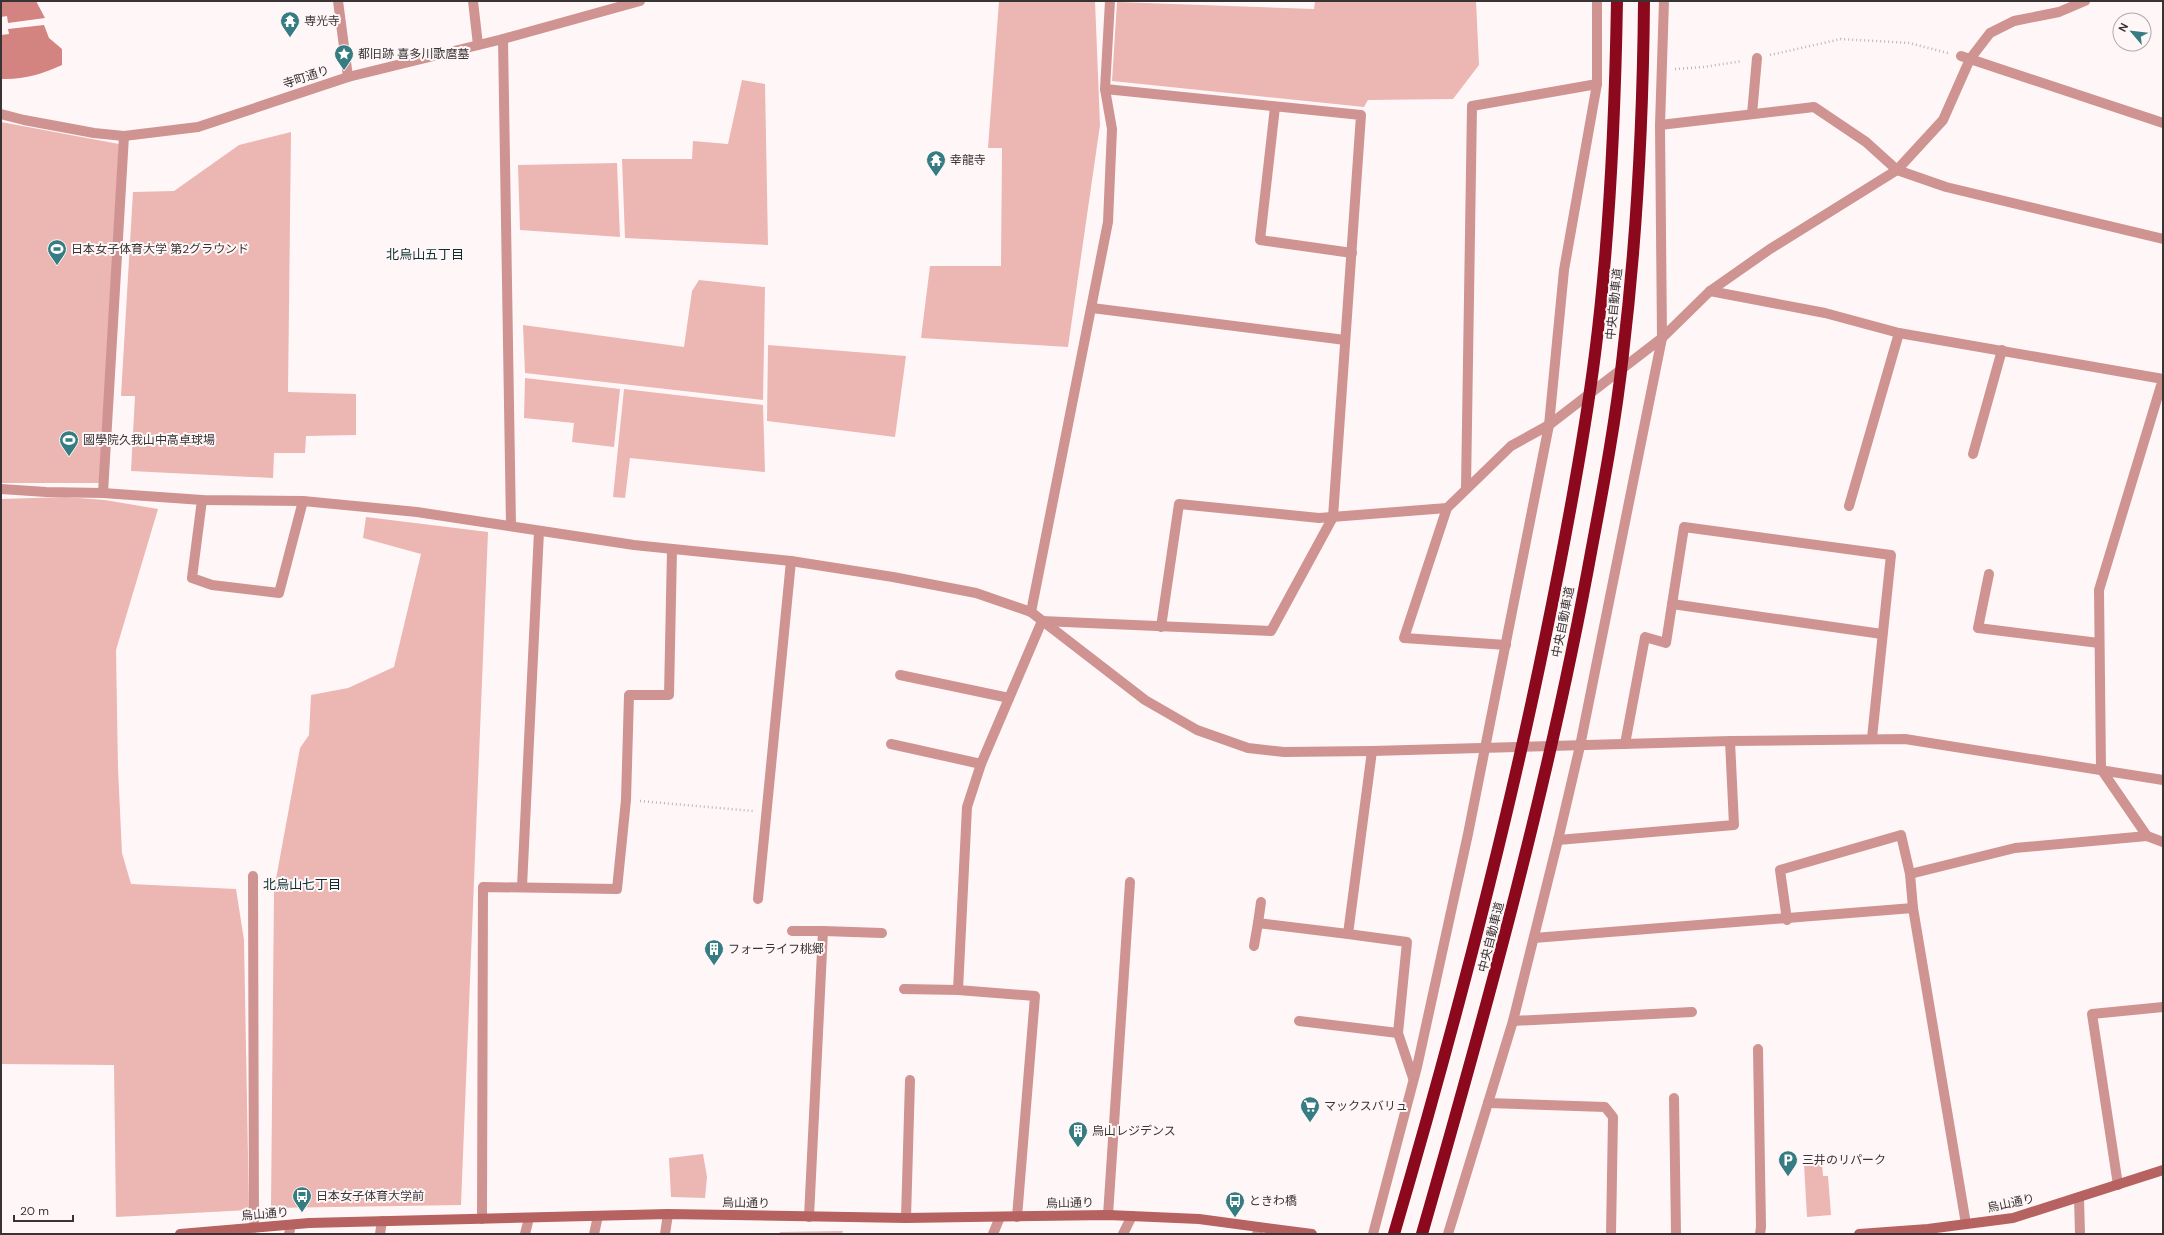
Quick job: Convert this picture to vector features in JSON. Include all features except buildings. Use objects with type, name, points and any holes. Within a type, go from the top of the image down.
[{"type":"highway","name":"中央自動車道","points":[[1394,1234],[1431,1107],[1497,856],[1529,721],[1578,469],[1595,353],[1606,244],[1614,128],[1617,1]]},
{"type":"highway","name":"中央自動車道","points":[[1422,1234],[1492,988],[1551,750],[1582,601],[1604,482],[1623,356],[1634,241],[1643,122],[1644,1]]},
{"type":"street","points":[[338,1],[348,77]]},
{"type":"street","points":[[474,1],[478,45]]},
{"type":"street","name":"寺町通り","points":[[1,114],[79,130],[124,136],[198,127],[348,77],[503,39],[640,1]]},
{"type":"street","points":[[1031,612],[1108,222],[1112,129],[1105,89],[1110,1]]},
{"type":"street","points":[[1373,1234],[1417,1067],[1506,645],[1550,425],[1564,270],[1597,84],[1597,1]]},
{"type":"street","points":[[1448,1234],[1513,1020],[1558,840],[1580,746],[1662,338],[1660,125],[1664,1]]},
{"type":"street","points":[[1506,645],[1404,638],[1447,508],[1511,446],[1550,425],[1662,338],[1710,291],[1770,249],[1897,170],[1943,120],[1965,57],[1990,33],[2014,21],[2059,12],[2085,1]]},
{"type":"street","points":[[503,39],[511,526]]},
{"type":"street","points":[[1965,57],[2163,124]]},
{"type":"street","points":[[1752,114],[1757,58]]},
{"type":"street","points":[[1466,488],[1472,106],[1597,84]]},
{"type":"street","points":[[1042,621],[1271,631],[1333,517],[1361,115],[1105,89]]},
{"type":"street","points":[[1275,107],[1260,240],[1352,254]]},
{"type":"street","points":[[1660,125],[1814,107],[1866,142],[1897,170],[1946,187],[2163,239]]},
{"type":"street","points":[[103,493],[124,136]]},
{"type":"street","points":[[1710,291],[1825,313],[1899,333],[2163,379],[2099,590],[2101,770],[2147,836]]},
{"type":"street","points":[[1092,308],[1345,340]]},
{"type":"street","points":[[1849,506],[1899,333]]},
{"type":"street","points":[[1973,454],[2002,350]]},
{"type":"street","points":[[1,489],[46,492],[103,493],[202,500],[303,501],[417,512],[511,526],[540,532],[634,545],[791,561],[893,577],[976,593],[1031,612],[1145,700],[1197,730],[1248,748],[1284,752],[1372,751],[1730,741],[1872,738],[1905,739],[2163,780]]},
{"type":"street","points":[[202,500],[192,578],[212,585],[279,593],[303,501]]},
{"type":"street","points":[[1161,627],[1179,504],[1319,518],[1447,508]]},
{"type":"street","points":[[1625,744],[1645,637],[1666,643],[1684,527],[1891,556],[1872,738]]},
{"type":"street","points":[[522,887],[540,532]]},
{"type":"street","points":[[482,1218],[483,887],[617,888],[626,800],[629,695],[669,695],[672,549]]},
{"type":"street","points":[[758,899],[791,561]]},
{"type":"street","points":[[1989,574],[1978,628],[2100,643]]},
{"type":"street","points":[[1672,604],[1882,634]]},
{"type":"street","points":[[958,990],[967,807],[981,764],[1042,621]]},
{"type":"street","points":[[900,675],[1009,698]]},
{"type":"street","points":[[1558,840],[1734,825],[1730,741]]},
{"type":"street","points":[[892,744],[981,764]]},
{"type":"street","points":[[1348,934],[1372,751]]},
{"type":"street","points":[[1787,920],[1780,870],[1900,835],[1910,874],[1913,908],[1966,1224]]},
{"type":"street","points":[[1910,874],[2015,848],[2147,836],[2163,842]]},
{"type":"street","points":[[253,876],[254,1228]]},
{"type":"street","points":[[1108,1215],[1130,882]]},
{"type":"street","points":[[1254,946],[1261,902]]},
{"type":"street","points":[[1534,938],[1787,920],[1913,908]]},
{"type":"street","points":[[1258,923],[1407,942],[1398,1033],[1413,1078]]},
{"type":"street","points":[[792,931],[882,933]]},
{"type":"street","points":[[809,1217],[823,931]]},
{"type":"street","points":[[904,989],[958,990],[1035,996],[1017,1217]]},
{"type":"street","points":[[2118,1185],[2092,1014],[2163,1007]]},
{"type":"street","points":[[1513,1020],[1692,1012]]},
{"type":"street","points":[[1299,1022],[1398,1033]]},
{"type":"street","points":[[1758,1049],[1760,1234]]},
{"type":"street","points":[[906,1218],[910,1080]]},
{"type":"street","points":[[1674,1098],[1676,1234]]},
{"type":"street","points":[[1488,1103],[1605,1107],[1613,1117],[1611,1234]]},
{"type":"street","name":"烏山通り","points":[[1859,1234],[2013,1218],[2163,1170]]},
{"type":"street","points":[[2079,1198],[2080,1234]]},
{"type":"street","points":[[665,1234],[668,1214]]},
{"type":"street","name":"烏山通り","points":[[180,1234],[254,1228],[290,1229],[382,1221],[668,1214],[906,1218],[1108,1215],[1199,1219],[1258,1231],[1312,1234]]},
{"type":"street","points":[[594,1234],[598,1216]]},
{"type":"street","points":[[1123,1234],[1132,1216]]},
{"type":"street","points":[[993,1234],[1000,1217]]},
{"type":"street","points":[[525,1234],[529,1218]]},
{"type":"street","points":[[380,1234],[382,1221]]},
{"type":"path","points":[[1663,69],[1704,67],[1757,58],[1841,39],[1909,43],[1965,57]]},
{"type":"path","points":[[626,800],[766,812]]},
{"type":"shaded area","points":[[1,1],[36,1],[45,18],[8,23],[7,16],[1,17]]},
{"type":"shaded area","points":[[999,1],[1095,1],[1100,125],[1068,347],[921,338],[930,266],[1001,266],[1002,148],[988,148]]},
{"type":"shaded area","points":[[1315,1],[1476,1],[1479,65],[1453,99],[1368,100],[1364,107],[1112,81],[1117,2],[1314,9]]},
{"type":"shaded area","points":[[44,25],[49,38],[62,49],[62,65],[32,76],[1,79],[1,35],[9,34],[8,29]]},
{"type":"shaded area","points":[[742,80],[765,84],[768,245],[625,238],[622,159],[692,159],[693,141],[728,144]]},
{"type":"shaded area","name":"日本女子体育大学 第2グラウンド","points":[[1,122],[119,144],[100,483],[1,483]]},
{"type":"shaded area","points":[[291,132],[288,392],[356,394],[356,435],[306,436],[305,453],[274,453],[273,478],[131,471],[135,396],[121,396],[133,192],[174,191],[239,145]]},
{"type":"shaded area","points":[[617,163],[620,237],[520,230],[518,165]]},
{"type":"shaded area","points":[[699,280],[765,287],[763,400],[525,373],[523,325],[684,347],[692,291]]},
{"type":"shaded area","points":[[768,345],[906,356],[895,437],[767,421]]},
{"type":"shaded area","points":[[525,378],[620,389],[614,447],[572,442],[574,423],[524,418]]},
{"type":"shaded area","points":[[624,389],[763,405],[765,472],[630,458],[625,498],[613,497]]},
{"type":"shaded area","points":[[66,497],[105,500],[158,509],[116,650],[118,769],[122,853],[131,884],[236,889],[244,940],[249,1210],[116,1217],[114,1065],[1,1064],[1,499]]},
{"type":"shaded area","points":[[366,517],[488,532],[461,1205],[271,1208],[274,890],[300,748],[309,735],[311,695],[348,688],[394,667],[421,554],[363,538]]},
{"type":"shaded area","points":[[703,1154],[707,1177],[705,1198],[671,1197],[669,1158]]},
{"type":"shaded area","points":[[1822,1163],[1823,1176],[1828,1176],[1831,1215],[1807,1217],[1804,1164]]},
{"type":"shaded area","points":[[843,1231],[842,1234],[779,1234],[780,1232]]},
{"type":"place","name":"専光寺","points":[[290,38]]},
{"type":"place","name":"都旧跡 喜多川歌麿墓","points":[[344,71]]},
{"type":"place","name":"幸龍寺","points":[[936,177]]},
{"type":"place","name":"日本女子体育大学 第2グラウンド","points":[[57,266]]},
{"type":"place","name":"國學院久我山中高卓球場","points":[[69,457]]},
{"type":"place","name":"フォーライフ桃郷","points":[[714,966]]},
{"type":"place","name":"マックスバリュ","points":[[1310,1123]]},
{"type":"place","name":"烏山レジデンス","points":[[1078,1148]]},
{"type":"place","name":"三井のリパーク","points":[[1788,1177]]},
{"type":"place","name":"日本女子体育大学前","points":[[302,1213]]},
{"type":"place","name":"ときわ橋","points":[[1235,1218]]},
{"type":"district","name":"北烏山五丁目","points":[[425,254]]},
{"type":"district","name":"北烏山七丁目","points":[[302,884]]}]
